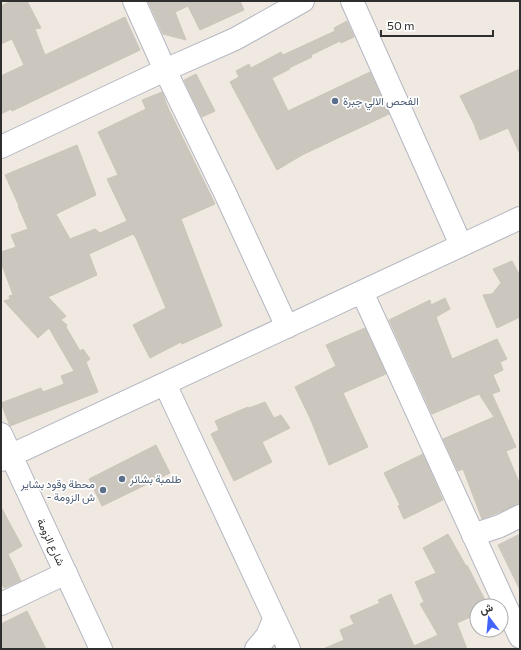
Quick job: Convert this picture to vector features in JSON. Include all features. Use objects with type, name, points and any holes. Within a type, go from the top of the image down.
[{"type":"street","points":[[134,1],[164,70],[225,193],[286,327]]},
{"type":"street","points":[[1,147],[164,70],[235,39],[303,1]]},
{"type":"street","points":[[352,1],[462,245]]},
{"type":"street","points":[[6,458],[520,218]]},
{"type":"street","points":[[362,292],[520,637]]},
{"type":"street","points":[[165,384],[288,649]]},
{"type":"street","name":"شارع الزومة","points":[[1,434],[6,458],[66,573],[101,649]]},
{"type":"street","points":[[473,535],[500,526],[520,516]]},
{"type":"street","points":[[1,604],[66,573]]},
{"type":"street","points":[[256,649],[267,636],[274,619]]},
{"type":"building","points":[[11,1],[27,1],[41,28],[35,29],[45,55],[125,17],[140,50],[12,111],[11,109],[1,114],[1,76],[24,65],[12,39],[1,44],[1,6]]},
{"type":"building","points":[[148,1],[240,1],[244,10],[200,30],[188,6],[175,12],[186,40],[163,34]]},
{"type":"building","points":[[347,21],[354,37],[341,43],[340,41],[311,55],[312,57],[272,78],[288,111],[370,72],[389,114],[302,155],[277,170],[230,82],[239,77],[236,71],[249,64],[251,68],[281,52],[283,55],[335,31],[334,28]]},
{"type":"building","points":[[520,69],[520,154],[508,128],[480,140],[460,96]]},
{"type":"building","points":[[196,74],[215,111],[202,117],[184,80]]},
{"type":"building","points":[[162,92],[168,108],[215,204],[181,219],[222,326],[182,344],[181,342],[150,358],[133,325],[166,308],[136,238],[133,234],[89,254],[97,275],[48,297],[66,316],[61,320],[67,325],[66,327],[80,351],[83,349],[90,359],[86,362],[98,392],[10,426],[1,403],[41,388],[43,392],[64,384],[61,376],[74,371],[49,328],[38,338],[4,301],[10,299],[9,296],[13,295],[1,262],[1,252],[16,247],[11,235],[28,229],[5,175],[77,145],[96,195],[56,214],[70,239],[95,229],[100,233],[127,221],[107,179],[118,175],[98,132],[146,109],[142,100]]},
{"type":"building","points":[[512,261],[520,276],[520,317],[497,328],[483,295],[492,294],[501,283],[493,269]]},
{"type":"building","points":[[445,298],[450,309],[436,317],[452,359],[497,339],[507,359],[500,362],[503,370],[493,375],[500,391],[492,394],[516,447],[506,451],[520,485],[520,504],[482,519],[463,469],[458,471],[443,439],[494,417],[479,394],[432,414],[389,320],[430,300],[431,305]]},
{"type":"building","points":[[365,328],[386,374],[343,393],[368,447],[329,465],[310,418],[295,387],[336,366],[326,345]]},
{"type":"building","points":[[265,402],[274,418],[281,415],[290,428],[262,442],[272,462],[234,481],[211,434],[219,430],[215,421],[248,407],[249,408]]},
{"type":"building","name":"طلمبة بشائر","points":[[156,445],[170,473],[102,506],[89,479]]},
{"type":"building","points":[[423,454],[443,500],[404,519],[398,506],[400,505],[384,473]]},
{"type":"building","points":[[1,507],[22,546],[8,554],[21,581],[4,588],[1,582]]},
{"type":"building","points":[[448,534],[466,566],[467,565],[484,598],[469,598],[469,618],[457,623],[467,649],[323,649],[344,640],[340,630],[354,624],[350,616],[380,603],[378,600],[391,594],[414,646],[438,635],[420,604],[424,602],[415,582],[436,573],[423,548]]},
{"type":"building","points":[[520,534],[520,590],[498,545]]},
{"type":"building","points":[[27,611],[46,649],[1,649],[1,624]]},
{"type":"place","name":"الفحص الالي جبرة","points":[[335,101]]},
{"type":"place","name":"طلمبة بشائر","points":[[122,479]]},
{"type":"place","name":"محطة وقود بشاير - ش الزومة","points":[[103,490]]}]
